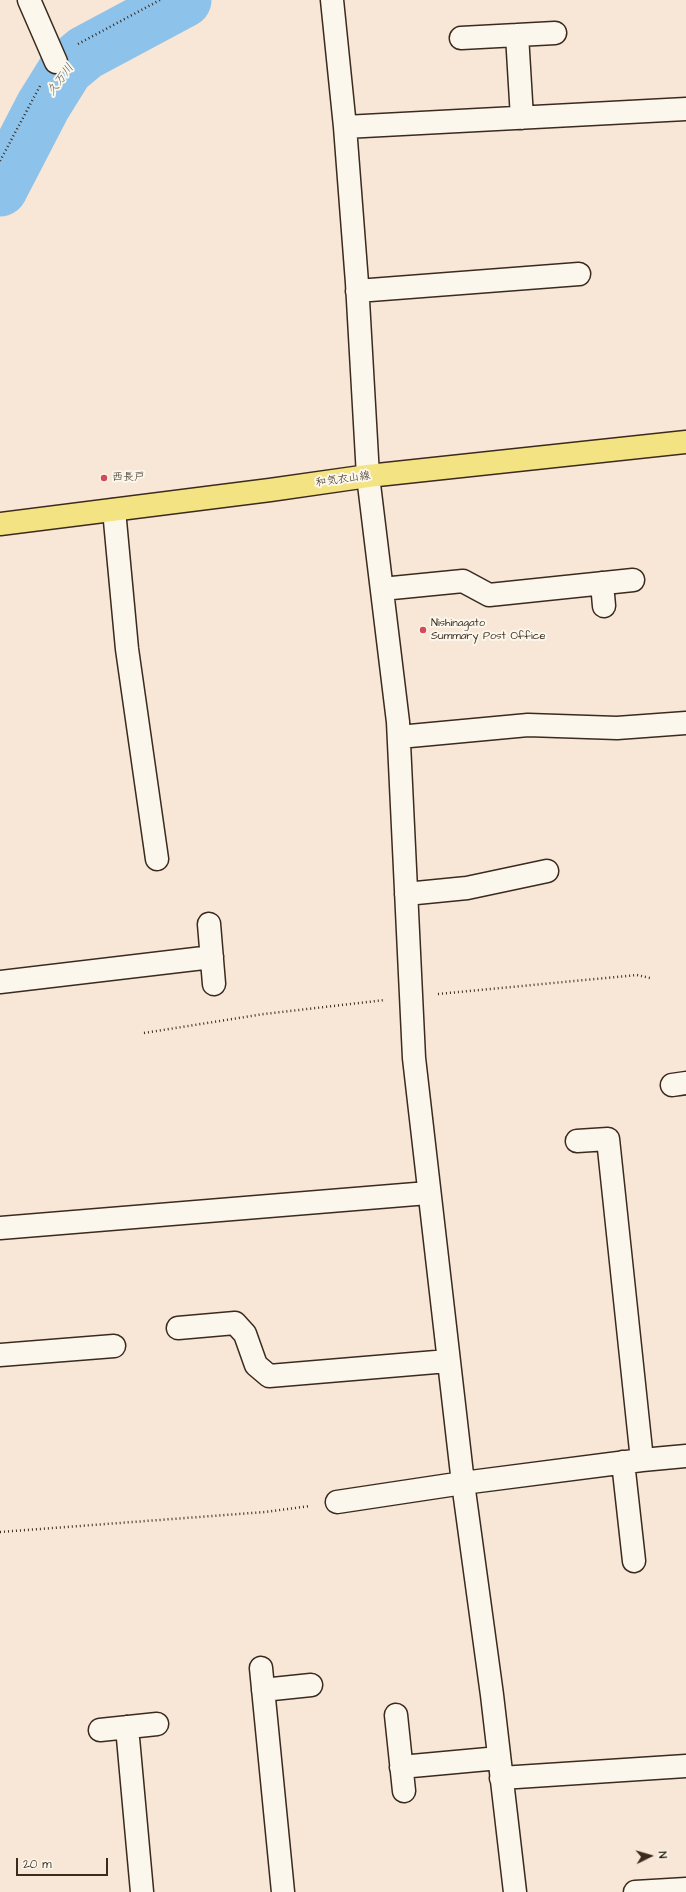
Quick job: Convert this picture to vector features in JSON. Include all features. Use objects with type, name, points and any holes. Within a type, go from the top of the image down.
[{"type":"main road","name":"和気衣山線","points":[[0,524],[368,476],[686,442]]},
{"type":"street","points":[[29,0],[56,62]]},
{"type":"street","points":[[332,0],[345,127],[368,476],[399,737],[414,1058],[448,1360],[515,1892]]},
{"type":"street","points":[[461,38],[555,33]]},
{"type":"street","points":[[517,35],[522,118]]},
{"type":"street","points":[[345,127],[686,109]]},
{"type":"street","points":[[357,291],[579,274]]},
{"type":"street","points":[[114,510],[127,649],[157,859]]},
{"type":"street","points":[[382,589],[463,581],[489,595],[633,580]]},
{"type":"street","points":[[602,583],[604,606]]},
{"type":"street","points":[[399,737],[528,725],[617,728],[686,723]]},
{"type":"street","points":[[406,894],[467,888],[547,871]]},
{"type":"street","points":[[209,924],[214,984]]},
{"type":"street","points":[[0,982],[212,957]]},
{"type":"street","points":[[577,1141],[608,1139],[633,1461],[634,1561]]},
{"type":"street","points":[[0,1228],[428,1193]]},
{"type":"street","points":[[178,1328],[236,1323],[244,1334],[256,1365],[269,1376],[448,1360]]},
{"type":"street","points":[[0,1355],[114,1346]]},
{"type":"street","points":[[337,1502],[463,1483],[633,1461],[686,1456]]},
{"type":"street","points":[[261,1668],[282,1892]]},
{"type":"street","points":[[263,1690],[312,1685]]},
{"type":"street","points":[[396,1715],[404,1791]]},
{"type":"street","points":[[100,1730],[157,1724]]},
{"type":"street","points":[[127,1727],[142,1892]]},
{"type":"street","points":[[401,1767],[500,1768],[686,1766]]},
{"type":"street","points":[[635,1892],[686,1889]]},
{"type":"path","points":[[0,1532],[265,1512],[337,1502]]},
{"type":"waterway","name":"久万川","points":[[0,189],[43,106],[66,69],[85,53],[184,0]]},
{"type":"place","name":"西長戸","points":[[104,478]]},
{"type":"place","name":"Nishinagato Summary Post Office","points":[[423,630]]}]
